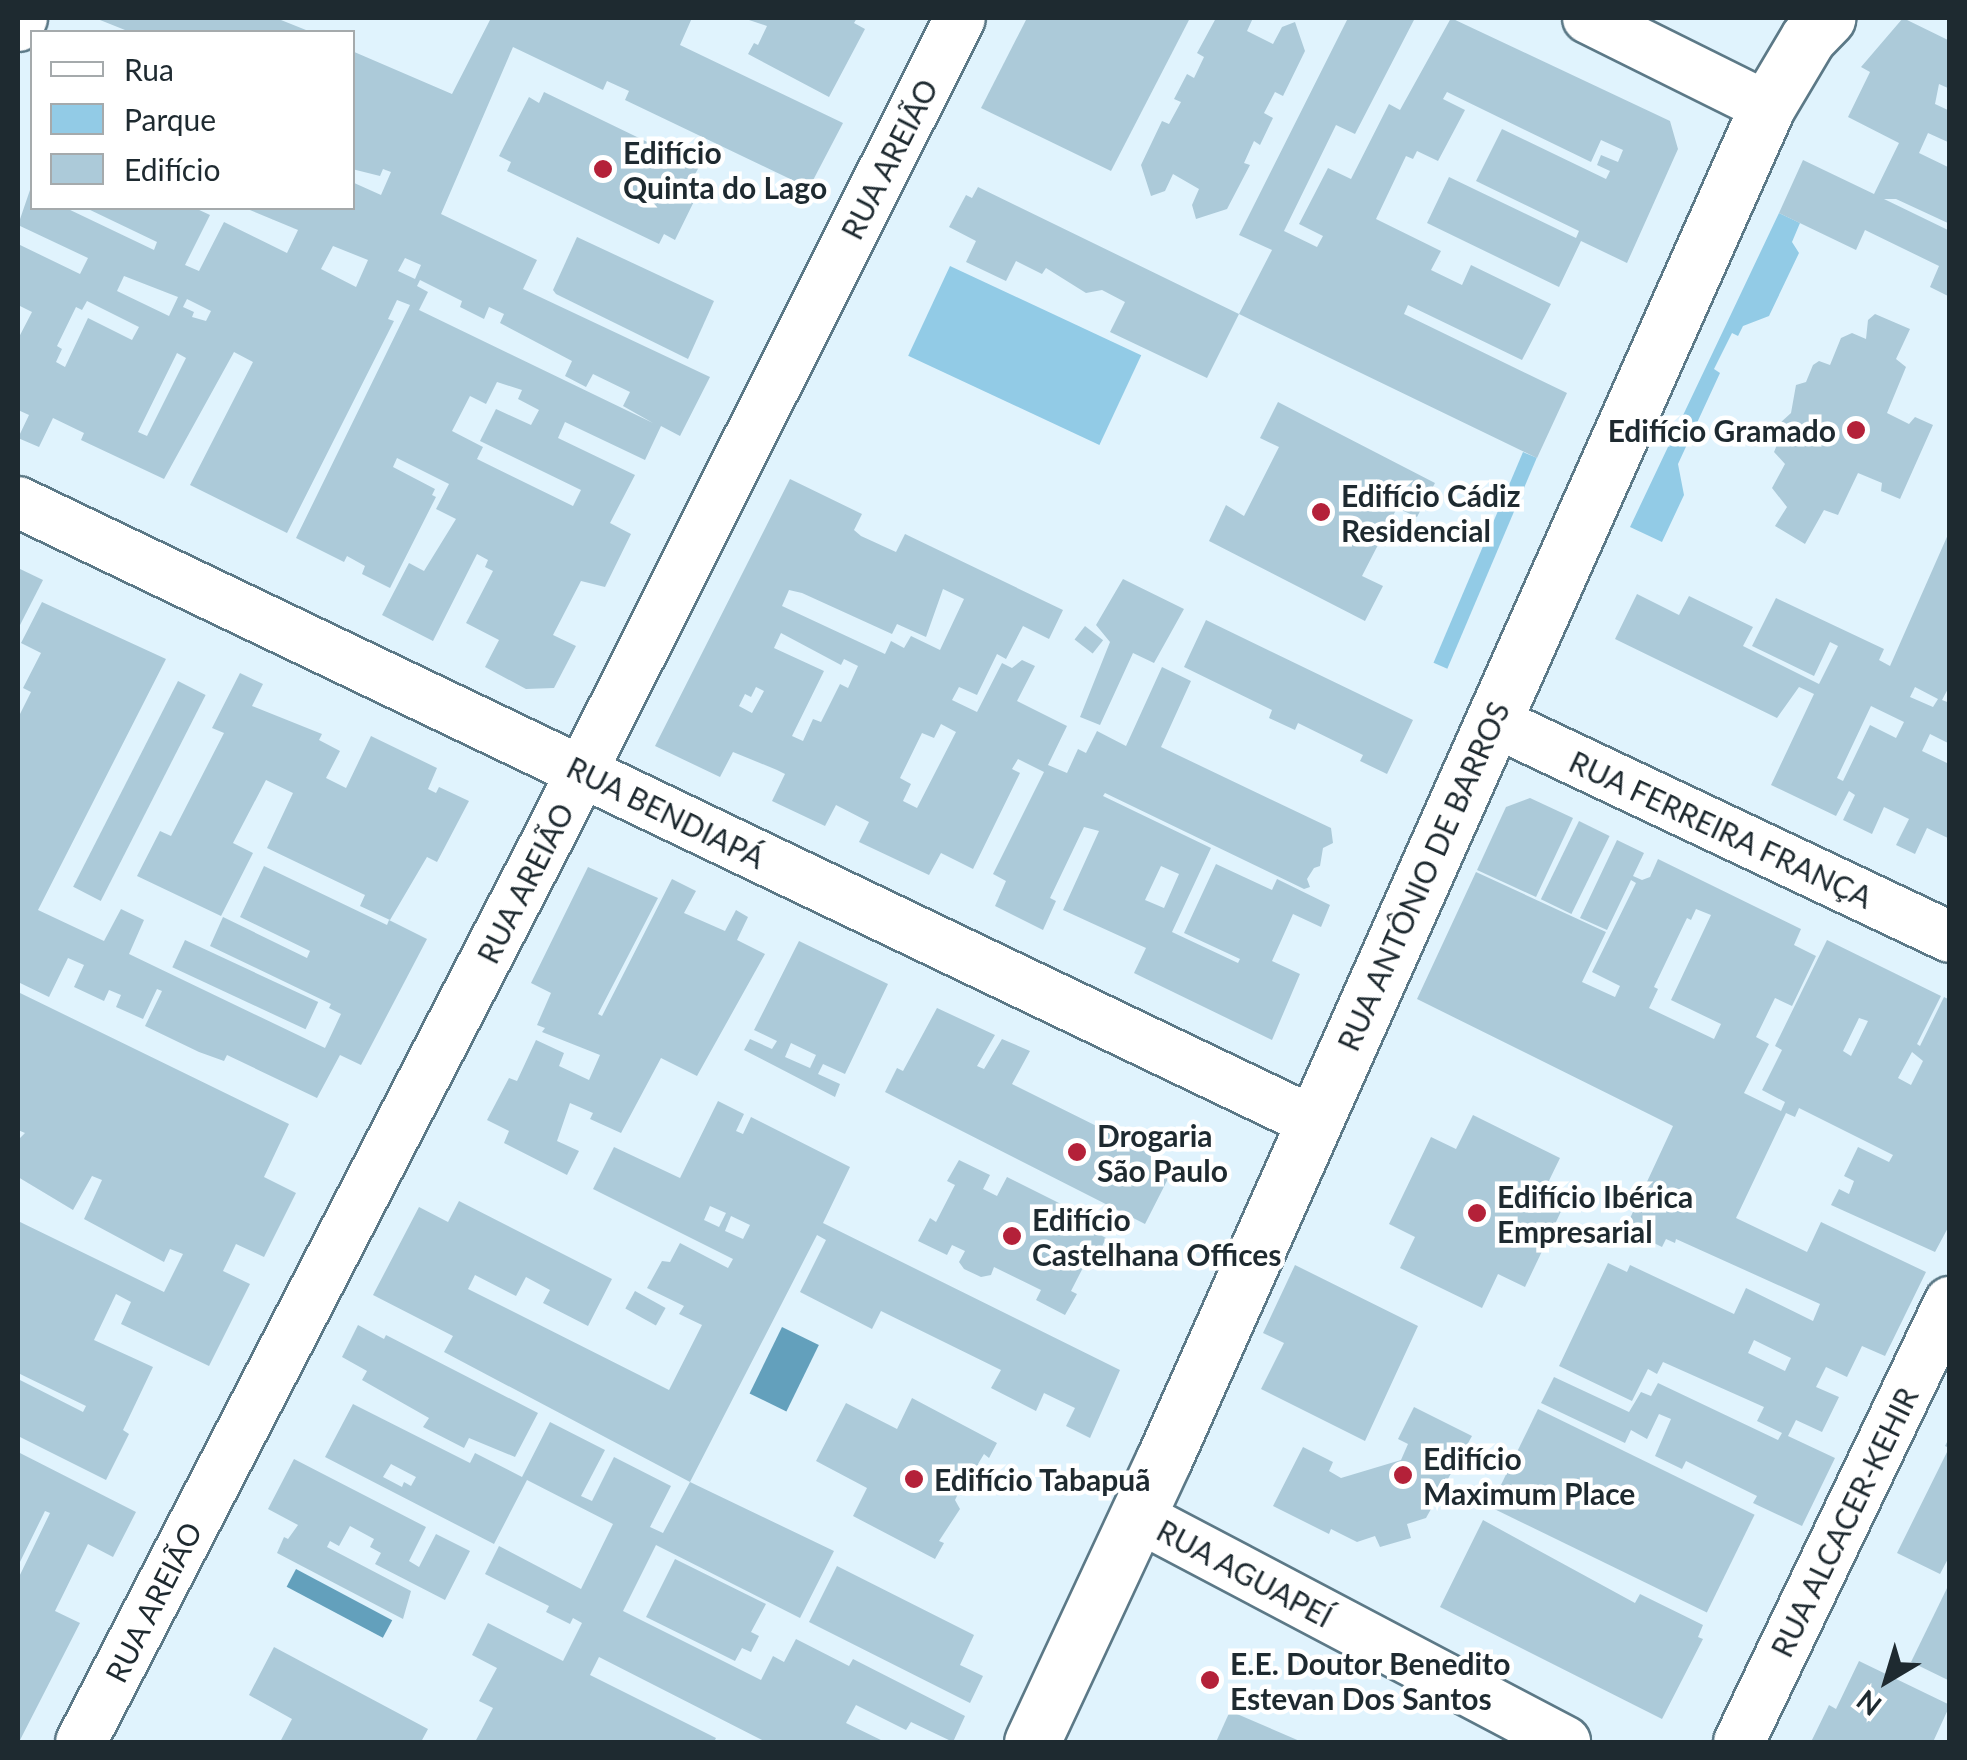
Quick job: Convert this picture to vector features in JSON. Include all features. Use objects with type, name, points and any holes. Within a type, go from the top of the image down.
[{"type":"main road","name":"RUA ANTÔNIO DE BARROS","points":[[1032,1742],[1314,1122],[1766,106],[1808,38],[1826,18]]},
{"type":"street","points":[[18,26],[22,18]]},
{"type":"street","name":"RUA AREIÃO","points":[[80,1742],[582,772],[960,18]]},
{"type":"street","points":[[1588,18],[1766,106]]},
{"type":"street","name":"RUA BENDIAPÁ","points":[[18,502],[1314,1122]]},
{"type":"street","name":"RUA FERREIRA FRANÇA","points":[[1493,720],[1950,937]]},
{"type":"street","name":"RUA ALCACER-KEHIR","points":[[1739,1742],[1950,1302]]},
{"type":"street","name":"RUA AGUAPEÍ","points":[[1136,1516],[1565,1742]]},
{"type":"green space","points":[[1779,213],[1800,223],[1792,242],[1799,253],[1769,316],[1743,326],[1738,336],[1732,333],[1714,369],[1720,373],[1678,464],[1684,495],[1662,542],[1630,527]]},
{"type":"green space","points":[[950,266],[1141,355],[1099,445],[908,356]]},
{"type":"green space","points":[[1523,452],[1537,458],[1447,669],[1434,663]]},
{"type":"shaded area","points":[[782,1327],[819,1345],[786,1411],[750,1394]]},
{"type":"shaded area","points":[[296,1569],[392,1620],[383,1638],[287,1587]]},
{"type":"building","points":[[95,18],[276,18],[306,30],[125,30]]},
{"type":"building","points":[[491,18],[692,18],[680,45],[843,123],[809,188],[625,100],[629,91],[607,81],[603,90],[513,47],[441,214],[537,260],[523,289],[710,377],[680,436],[661,426],[645,460],[565,422],[558,438],[635,475],[610,523],[631,534],[605,587],[581,581],[553,635],[576,646],[554,688],[526,689],[485,667],[499,640],[466,623],[493,571],[485,567],[488,560],[477,554],[433,641],[382,615],[409,563],[424,571],[456,519],[436,509],[449,484],[397,458],[393,467],[435,489],[432,495],[436,497],[390,588],[362,574],[365,566],[347,556],[344,562],[296,538],[410,305],[397,300],[388,319],[394,321],[287,533],[190,485],[253,362],[234,352],[164,479],[81,440],[84,433],[53,418],[39,447],[18,438],[29,415],[18,410],[18,339],[32,312],[18,305],[18,244],[80,274],[88,258],[18,225],[30,190],[30,210],[70,210],[154,250],[157,242],[90,210],[199,210],[210,215],[185,265],[199,271],[224,222],[287,253],[298,230],[250,210],[355,210],[355,183],[381,195],[391,172],[383,169],[380,176],[355,170],[355,52],[452,94]],"holes":[[[333,246],[368,260],[356,287],[321,269]],[[405,258],[421,265],[415,279],[398,271]],[[124,276],[178,297],[169,316],[117,291]],[[420,280],[462,301],[460,307],[484,319],[489,307],[504,314],[500,323],[572,361],[565,376],[586,387],[593,374],[630,392],[623,406],[653,423],[419,310],[428,292],[417,286]],[[187,299],[211,311],[206,321],[192,317],[194,312],[183,307]],[[87,301],[139,327],[132,340],[88,318],[65,367],[56,362],[62,349],[57,346],[76,307],[82,310]],[[177,353],[186,358],[147,436],[138,432]],[[497,382],[522,390],[518,399],[539,410],[531,425],[496,409],[480,441],[581,490],[573,506],[477,459],[483,447],[452,431],[470,396],[486,404]]]},
{"type":"building","points":[[743,18],[857,18],[854,23],[865,29],[829,97],[748,54],[754,43],[758,45],[767,26]]},
{"type":"building","points":[[1027,18],[1190,18],[1111,171],[981,108]]},
{"type":"building","points":[[1216,18],[1253,18],[1247,31],[1273,44],[1282,27],[1295,22],[1305,51],[1283,96],[1275,92],[1264,113],[1273,118],[1260,145],[1254,141],[1244,163],[1250,165],[1227,209],[1196,219],[1192,205],[1199,189],[1173,174],[1165,191],[1151,196],[1141,165],[1162,121],[1169,124],[1181,102],[1174,99],[1187,74],[1194,78],[1204,57],[1197,53]]},
{"type":"building","points":[[1348,18],[1415,18],[1355,134],[1336,125],[1284,231],[1317,247],[1323,236],[1299,224],[1328,168],[1351,179],[1389,104],[1400,110],[1451,18],[1670,121],[1678,149],[1627,263],[1581,241],[1559,287],[1427,223],[1449,177],[1576,238],[1579,231],[1476,181],[1502,129],[1606,179],[1610,171],[1597,165],[1601,155],[1618,162],[1623,150],[1601,140],[1591,162],[1447,92],[1443,99],[1465,110],[1438,161],[1417,151],[1413,159],[1406,156],[1376,219],[1441,251],[1431,270],[1462,285],[1471,265],[1551,304],[1522,360],[1408,305],[1404,314],[1567,393],[1537,458],[1239,314],[1272,250],[1239,235]]},
{"type":"building","points":[[1903,18],[1950,41],[1950,89],[1939,84],[1935,104],[1950,111],[1950,143],[1928,133],[1919,153],[1950,168],[1950,224],[1896,199],[1884,199],[1950,231],[1950,297],[1930,287],[1939,266],[1865,230],[1856,250],[1779,213],[1803,160],[1874,194],[1899,143],[1848,117],[1870,72],[1861,67]]},
{"type":"building","name":"Edifício Quinta do Lago","points":[[544,92],[699,167],[694,176],[704,181],[675,240],[664,234],[659,244],[507,171],[511,162],[499,156],[529,97],[539,103]]},
{"type":"building","points":[[978,187],[1239,314],[1207,378],[1110,332],[1125,302],[1102,290],[1086,293],[1046,268],[1042,274],[1016,261],[1006,281],[966,262],[976,241],[949,227],[966,195],[972,198]]},
{"type":"building","points":[[577,237],[714,301],[688,359],[556,294],[553,290]]},
{"type":"building","name":"Edifício Gramado","points":[[1875,314],[1910,329],[1896,359],[1906,367],[1887,413],[1909,424],[1915,417],[1933,425],[1900,499],[1881,491],[1882,483],[1858,473],[1838,515],[1824,510],[1805,544],[1775,526],[1787,507],[1772,488],[1785,464],[1774,452],[1782,433],[1780,423],[1791,413],[1796,385],[1806,382],[1813,365],[1819,361],[1830,365],[1841,338],[1852,333],[1866,339],[1868,320]]},
{"type":"building","name":"Edifício Cádiz Residencial","points":[[1278,402],[1435,483],[1417,517],[1397,508],[1362,576],[1383,586],[1365,621],[1209,541],[1226,505],[1244,516],[1279,447],[1260,438]]},
{"type":"building","points":[[790,479],[862,514],[854,530],[861,536],[896,552],[905,534],[1063,610],[1049,639],[1023,626],[1006,659],[997,654],[977,695],[959,687],[952,700],[977,712],[1002,663],[1012,668],[1022,660],[1035,666],[1017,701],[1067,726],[1048,765],[1067,773],[1078,749],[1086,753],[1097,731],[1126,746],[1162,667],[1191,681],[1161,747],[1331,828],[1333,843],[1323,848],[1320,866],[1307,879],[1310,887],[1304,889],[1105,793],[1103,796],[1211,848],[1172,932],[1238,963],[1240,959],[1184,933],[1216,864],[1272,890],[1277,879],[1330,905],[1321,927],[1293,914],[1272,961],[1300,974],[1272,1040],[1134,973],[1146,948],[1063,910],[1099,831],[1084,827],[1050,898],[1056,901],[1043,930],[995,906],[1006,881],[993,874],[1044,772],[1018,759],[1012,769],[1020,773],[973,869],[941,853],[929,875],[859,842],[869,822],[836,805],[825,826],[772,801],[785,774],[777,770],[733,752],[720,777],[655,746]],"holes":[[[943,589],[964,599],[940,650],[911,636],[904,648],[891,641],[885,654],[782,606],[789,590],[892,634],[897,624],[926,637]],[[781,633],[841,665],[844,659],[858,666],[848,688],[840,684],[821,722],[813,719],[803,741],[792,736],[824,671],[774,648]],[[756,687],[764,691],[752,713],[739,706],[745,694],[751,697]],[[941,724],[956,732],[917,808],[903,801],[911,784],[900,778],[922,733],[934,738]],[[1161,866],[1179,874],[1164,908],[1145,900]]]},
{"type":"building","points":[[1950,530],[1950,685],[1942,700],[1950,703],[1950,744],[1930,734],[1922,751],[1947,763],[1950,757],[1950,839],[1927,828],[1915,854],[1896,845],[1909,819],[1884,807],[1872,834],[1843,820],[1855,795],[1849,791],[1836,816],[1771,785],[1814,694],[1799,687],[1777,718],[1615,639],[1637,594],[1679,615],[1689,596],[1753,627],[1743,646],[1819,684],[1838,646],[1830,642],[1814,676],[1752,646],[1776,598],[1884,649],[1879,660],[1890,666]],"holes":[[[1915,687],[1938,699],[1933,707],[1910,697]],[[1871,706],[1904,722],[1896,738],[1870,725],[1843,781],[1837,778]]]},
{"type":"building","points":[[18,568],[43,580],[18,629]]},
{"type":"building","points":[[1123,579],[1184,609],[1154,663],[1133,653],[1100,725],[1080,717],[1110,642],[1096,625]]},
{"type":"building","points":[[42,602],[166,659],[38,910],[104,941],[121,909],[144,920],[129,954],[325,1048],[341,1014],[329,1008],[331,1004],[210,946],[223,917],[307,958],[310,951],[240,917],[264,866],[387,925],[389,920],[427,939],[361,1065],[340,1055],[317,1098],[227,1055],[224,1061],[145,1026],[162,991],[157,989],[143,1019],[116,1007],[121,995],[109,990],[104,1001],[74,987],[84,965],[68,958],[49,997],[18,982],[18,718],[31,692],[23,688],[41,653],[21,643]]},
{"type":"building","points":[[1206,620],[1413,720],[1387,774],[1360,761],[1363,755],[1298,723],[1295,730],[1269,718],[1272,710],[1184,667]]},
{"type":"building","points":[[1085,626],[1103,640],[1093,654],[1075,639]]},
{"type":"building","points":[[240,673],[263,684],[252,706],[322,734],[319,740],[340,751],[326,778],[346,788],[371,736],[437,768],[428,789],[436,793],[439,787],[469,801],[437,862],[427,857],[390,920],[360,906],[365,895],[267,848],[293,793],[266,780],[233,843],[253,853],[221,916],[137,876],[160,831],[171,836],[224,733],[212,728]]},
{"type":"building","points":[[178,681],[206,695],[101,901],[73,887]]},
{"type":"building","points":[[1530,798],[1573,818],[1536,897],[1477,870],[1506,807]]},
{"type":"building","points":[[1579,821],[1610,836],[1571,914],[1541,899]]},
{"type":"building","points":[[1617,840],[1644,853],[1633,876],[1642,880],[1650,877],[1658,859],[1801,929],[1794,945],[1816,956],[1792,1006],[1775,998],[1756,1037],[1769,1044],[1744,1093],[1781,1111],[1785,1102],[1762,1090],[1782,1050],[1775,1046],[1827,940],[1941,996],[1917,1044],[1920,1046],[1944,997],[1950,1000],[1950,1224],[1935,1252],[1831,1205],[1839,1189],[1849,1194],[1854,1181],[1844,1176],[1858,1147],[1889,1162],[1893,1155],[1799,1108],[1795,1117],[1786,1113],[1736,1218],[1807,1252],[1821,1222],[1926,1272],[1885,1356],[1862,1346],[1847,1377],[1826,1367],[1816,1387],[1839,1397],[1822,1432],[1796,1420],[1788,1436],[1835,1458],[1802,1526],[1753,1503],[1757,1496],[1686,1461],[1682,1469],[1655,1456],[1671,1419],[1659,1414],[1647,1439],[1631,1430],[1625,1443],[1541,1403],[1554,1377],[1629,1412],[1641,1392],[1651,1396],[1658,1383],[1778,1440],[1782,1433],[1757,1421],[1764,1407],[1663,1362],[1657,1374],[1648,1369],[1632,1401],[1559,1366],[1608,1263],[1627,1272],[1630,1265],[1734,1314],[1746,1288],[1813,1321],[1820,1304],[1676,1239],[1675,1243],[1666,1239],[1662,1247],[1625,1229],[1673,1126],[1417,999],[1476,872],[1606,932],[1582,982],[1615,997],[1620,986],[1592,972],[1636,883],[1631,880],[1607,930],[1580,918]],"holes":[[[1696,909],[1711,915],[1671,1000],[1721,1024],[1714,1039],[1649,1008],[1658,989],[1654,987],[1687,918],[1691,920]],[[1859,1018],[1868,1021],[1851,1056],[1843,1051]],[[1912,1052],[1923,1061],[1911,1085],[1898,1078]],[[1754,1340],[1791,1358],[1785,1371],[1748,1353]]]},
{"type":"building","points":[[588,867],[658,898],[598,1014],[602,1016],[672,879],[696,891],[684,913],[725,931],[736,910],[748,917],[737,940],[765,954],[697,1076],[661,1058],[621,1133],[590,1119],[593,1113],[570,1103],[557,1141],[579,1151],[567,1175],[504,1143],[509,1131],[487,1120],[509,1078],[517,1081],[536,1040],[564,1053],[559,1066],[589,1080],[600,1055],[542,1032],[545,1028],[537,1025],[551,993],[531,983]]},
{"type":"building","points":[[185,940],[318,1002],[306,1029],[172,967]]},
{"type":"building","points":[[799,941],[888,984],[845,1074],[823,1064],[818,1074],[840,1084],[835,1097],[744,1050],[750,1039],[772,1049],[777,1041],[754,1030]],"holes":[[[791,1043],[816,1055],[810,1068],[785,1057]]]},
{"type":"building","points":[[18,992],[289,1124],[264,1177],[296,1193],[264,1257],[236,1244],[223,1271],[250,1284],[209,1366],[121,1324],[131,1302],[116,1294],[94,1340],[153,1367],[123,1430],[129,1434],[106,1480],[18,1436],[18,1379],[83,1412],[86,1406],[18,1373],[18,1221],[164,1292],[183,1254],[170,1249],[164,1262],[84,1219],[102,1180],[92,1176],[73,1210],[18,1177],[18,1140],[25,1133],[18,1130]]},
{"type":"building","points":[[937,1008],[995,1035],[977,1066],[984,1069],[1002,1039],[1030,1051],[1012,1084],[1175,1165],[1145,1224],[885,1092],[897,1068],[903,1071]]},
{"type":"building","points":[[718,1101],[744,1114],[736,1131],[743,1134],[751,1117],[850,1167],[823,1223],[1120,1370],[1090,1438],[1066,1426],[1075,1408],[1044,1393],[1036,1411],[991,1388],[1001,1370],[881,1311],[872,1329],[800,1292],[826,1240],[817,1235],[690,1482],[444,1352],[453,1336],[373,1295],[419,1207],[448,1222],[459,1201],[612,1279],[588,1326],[543,1303],[550,1290],[526,1277],[516,1296],[475,1275],[468,1289],[669,1390],[702,1325],[679,1314],[684,1306],[647,1288],[662,1261],[670,1262],[680,1243],[728,1268],[733,1259],[593,1189],[614,1147],[680,1178]],"holes":[[[710,1206],[726,1213],[719,1227],[704,1220]],[[731,1216],[750,1225],[743,1239],[725,1231]]]},
{"type":"building","name":"Edifício Ibérica Empresarial","points":[[1473,1115],[1560,1158],[1543,1193],[1565,1203],[1525,1287],[1498,1274],[1482,1308],[1400,1268],[1415,1237],[1389,1224],[1431,1137],[1456,1149]]},
{"type":"building","name":"Edifício Castelhana Offices","points":[[959,1160],[990,1175],[983,1189],[997,1196],[1007,1177],[1065,1206],[1054,1227],[1070,1234],[1076,1222],[1106,1238],[1096,1259],[1089,1256],[1071,1291],[1077,1294],[1065,1315],[1036,1300],[1041,1290],[994,1267],[991,1275],[981,1277],[964,1269],[959,1262],[965,1251],[952,1245],[947,1255],[918,1241],[930,1218],[936,1222],[955,1185],[947,1181]]},
{"type":"building","points":[[1295,1265],[1418,1326],[1365,1441],[1261,1389],[1284,1343],[1263,1333]]},
{"type":"building","points":[[635,1291],[666,1308],[656,1325],[625,1308]]},
{"type":"building","points":[[358,1325],[384,1339],[386,1335],[538,1413],[515,1457],[469,1438],[464,1448],[423,1427],[429,1418],[362,1380],[367,1371],[342,1357]]},
{"type":"building","name":"Edifício Tabapuã","points":[[912,1398],[997,1443],[989,1458],[984,1454],[978,1464],[981,1471],[970,1492],[959,1492],[955,1500],[960,1509],[939,1541],[944,1543],[935,1559],[853,1516],[867,1488],[816,1461],[846,1403],[897,1429]]},
{"type":"building","points":[[353,1404],[470,1463],[475,1453],[522,1477],[550,1422],[605,1450],[581,1496],[592,1501],[614,1457],[671,1486],[650,1527],[663,1533],[690,1482],[834,1551],[800,1618],[656,1545],[623,1611],[761,1680],[773,1656],[784,1662],[796,1639],[849,1666],[853,1659],[965,1716],[953,1742],[911,1722],[906,1730],[856,1705],[846,1723],[885,1742],[766,1742],[599,1657],[590,1675],[716,1738],[714,1742],[475,1742],[493,1708],[479,1701],[497,1668],[472,1655],[488,1623],[563,1661],[582,1623],[573,1618],[570,1624],[546,1612],[549,1606],[485,1574],[499,1546],[581,1589],[613,1524],[527,1480],[494,1544],[325,1457]],"holes":[[[391,1464],[416,1477],[411,1486],[404,1482],[402,1487],[383,1477]]]},
{"type":"building","name":"Edifício Maximum Place","points":[[1414,1407],[1472,1436],[1426,1518],[1407,1524],[1411,1538],[1380,1547],[1375,1536],[1357,1542],[1331,1529],[1329,1534],[1273,1506],[1303,1447],[1333,1462],[1329,1471],[1341,1478],[1401,1460],[1408,1444],[1398,1439]]},
{"type":"building","points":[[1538,1409],[1755,1515],[1707,1613],[1490,1507]]},
{"type":"building","points":[[1950,1436],[1950,1555],[1940,1574],[1897,1553],[1949,1448],[1945,1446]]},
{"type":"building","points":[[18,1452],[136,1512],[113,1557],[88,1544],[55,1611],[80,1623],[19,1742],[18,1579],[50,1513],[45,1511],[18,1566]]},
{"type":"building","points":[[294,1459],[426,1527],[409,1561],[419,1567],[436,1534],[470,1551],[445,1600],[375,1564],[381,1553],[370,1547],[374,1539],[350,1526],[339,1546],[330,1541],[327,1547],[411,1591],[403,1619],[277,1553],[284,1537],[288,1539],[298,1525],[268,1509]]},
{"type":"building","points":[[1483,1520],[1635,1603],[1640,1594],[1703,1625],[1698,1637],[1703,1639],[1662,1719],[1440,1607]]},
{"type":"building","points":[[675,1559],[766,1604],[751,1632],[759,1636],[751,1652],[742,1648],[735,1661],[646,1617]]},
{"type":"building","points":[[837,1566],[974,1635],[960,1665],[983,1676],[970,1703],[809,1622]]},
{"type":"building","points":[[1950,1582],[1950,1681],[1911,1662]]},
{"type":"building","points":[[274,1647],[428,1729],[421,1742],[280,1742],[292,1719],[249,1695]]},
{"type":"building","points":[[1859,1661],[1950,1705],[1933,1742],[1811,1742],[1829,1705],[1836,1709]]},
{"type":"building","points":[[1230,1711],[1302,1742],[1216,1742]]},
{"type":"place","name":"Edifício Quinta do Lago","points":[[603,169]]},
{"type":"place","name":"Edifício Gramado","points":[[1856,430]]},
{"type":"place","name":"Edifício Cádiz Residencial","points":[[1321,512]]},
{"type":"place","name":"Drogaria São Paulo","points":[[1077,1152]]},
{"type":"place","name":"Edifício Ibérica Empresarial","points":[[1477,1213]]},
{"type":"place","name":"Edifício Castelhana Offices","points":[[1012,1236]]},
{"type":"place","name":"Edifício Maximum Place","points":[[1403,1475]]},
{"type":"place","name":"Edifício Tabapuã","points":[[914,1479]]},
{"type":"place","name":"E.E. Doutor Benedito Estevan Dos Santos","points":[[1210,1680]]}]
